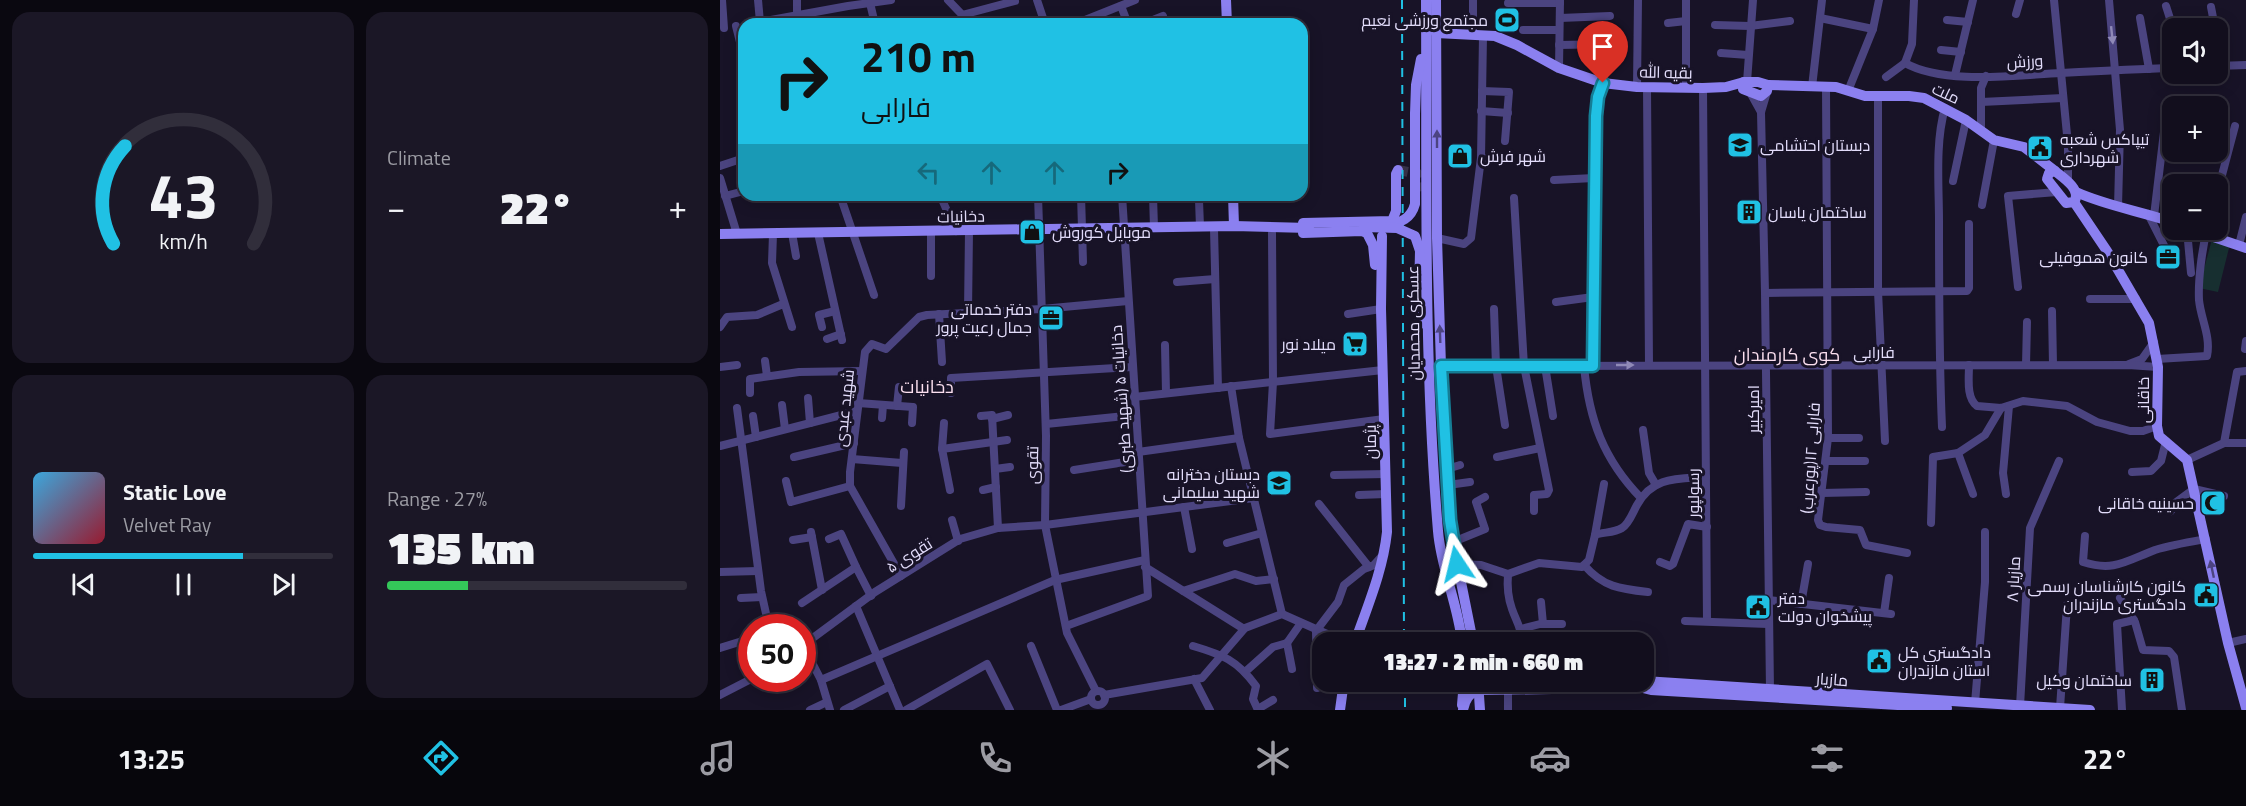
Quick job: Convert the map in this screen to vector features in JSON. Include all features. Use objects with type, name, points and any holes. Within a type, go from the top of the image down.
[{"type":"main road","points":[[1226,0],[1227,18]]},
{"type":"main road","name":"عسکری محمدیان","points":[[1426,0],[1431,34],[1441,366],[1448,485],[1453,542],[1471,632]]},
{"type":"main road","name":"عسکری محمدیان","points":[[1436,0],[1426,85],[1426,326],[1438,535],[1455,599],[1460,632]]},
{"type":"main road","points":[[1387,228],[1403,222],[1415,204],[1416,85],[1431,34]]},
{"type":"main road","name":"بقیه الله","points":[[1431,34],[1495,36],[1559,68],[1603,83],[1642,87],[1748,88],[1758,82],[1767,89]]},
{"type":"main road","points":[[1422,155],[1423,89],[1426,85]]},
{"type":"main road","name":"ملت","points":[[1767,89],[1836,87],[1865,96],[1924,98],[1966,120],[1994,140],[2024,147],[2038,157],[2051,175]]},
{"type":"main road","name":"پژمان","points":[[1358,632],[1385,552],[1387,532],[1381,306],[1387,228],[1396,211],[1396,174],[1398,170]]},
{"type":"main road","points":[[2051,175],[2057,192],[2066,203],[2075,197],[2162,219]]},
{"type":"main road","name":"خاقانی","points":[[2051,175],[2068,183],[2150,323],[2158,363],[2157,426],[2159,436],[2187,460]]},
{"type":"main road","points":[[1423,196],[1423,314],[1426,326]]},
{"type":"main road","points":[[1233,201],[1234,226]]},
{"type":"main road","points":[[1249,227],[1261,223],[1387,228],[1404,230],[1415,236],[1419,243],[1420,344],[1429,390]]},
{"type":"main road","name":"دخانیات","points":[[720,234],[1124,228],[1364,226],[1387,228]]},
{"type":"main road","points":[[1249,227],[1272,233],[1362,231],[1367,233],[1373,245],[1377,295],[1381,306]]},
{"type":"main road","name":"دخانیات","points":[[1206,228],[1249,227]]},
{"type":"main road","points":[[2226,240],[2242,247]]},
{"type":"main road","points":[[1429,365],[1441,366]]},
{"type":"main road","points":[[2187,460],[2228,643],[2246,708]]},
{"type":"main road","name":"مازیار","points":[[1654,684],[1770,690],[1836,698]]},
{"type":"main road","name":"مازیار","points":[[1654,684],[1836,698],[2090,710]]},
{"type":"main road","points":[[1340,710],[1342,692]]},
{"type":"main road","points":[[1462,710],[1463,692]]},
{"type":"main road","points":[[1462,710],[1467,697],[1472,692]]},
{"type":"main road","points":[[1479,692],[1480,710]]},
{"type":"main road","points":[[1480,710],[1486,699],[1495,692]]},
{"type":"main road","points":[[1462,710],[1472,707],[1480,710]]},
{"type":"street","points":[[722,0],[722,29],[738,26]]},
{"type":"street","points":[[758,0],[760,18]]},
{"type":"street","points":[[797,0],[797,15]]},
{"type":"street","points":[[781,18],[848,3],[891,0]]},
{"type":"street","points":[[948,0],[965,18]]},
{"type":"street","points":[[1037,0],[1043,18]]},
{"type":"street","points":[[1090,18],[1135,0]]},
{"type":"street","points":[[1437,238],[1464,244],[1471,238],[1481,158],[1482,91],[1473,0]]},
{"type":"street","points":[[1638,0],[1648,186],[1649,365]]},
{"type":"street","points":[[1686,0],[1686,88]]},
{"type":"street","points":[[1754,0],[1748,55],[1748,88],[1761,112]]},
{"type":"street","points":[[1812,87],[1822,0]]},
{"type":"street","points":[[1848,91],[1873,29],[1879,0]]},
{"type":"street","points":[[1886,77],[1905,63],[1912,44],[1914,0]]},
{"type":"street","points":[[1955,75],[1973,0]]},
{"type":"street","points":[[2016,14],[2020,0]]},
{"type":"street","points":[[2054,0],[2065,111],[2068,183]]},
{"type":"street","points":[[2109,0],[2120,130],[2118,207]]},
{"type":"street","points":[[962,15],[1015,1]]},
{"type":"street","points":[[1508,3],[1560,1],[1559,68]]},
{"type":"street","points":[[870,3],[874,18]]},
{"type":"street","points":[[1121,6],[1126,18]]},
{"type":"street","points":[[2166,6],[2170,18]]},
{"type":"street","points":[[2211,7],[2213,18]]},
{"type":"street","points":[[1158,18],[1163,16]]},
{"type":"street","points":[[1560,18],[1610,16]]},
{"type":"street","points":[[1820,18],[1873,29]]},
{"type":"street","points":[[2140,18],[2149,69]]},
{"type":"street","points":[[1947,20],[1968,22]]},
{"type":"street","points":[[1668,23],[1686,21]]},
{"type":"street","points":[[1715,25],[1750,26],[1790,21]]},
{"type":"street","points":[[1523,30],[1559,30]]},
{"type":"street","points":[[1559,45],[1612,44]]},
{"type":"street","points":[[1941,50],[1961,52]]},
{"type":"street","points":[[1721,53],[1748,55]]},
{"type":"street","name":"ورزش","points":[[1905,63],[1916,70],[1936,74],[1986,76],[2162,68]]},
{"type":"street","points":[[2228,65],[2246,64]]},
{"type":"street","points":[[1981,129],[1981,88],[1986,76]]},
{"type":"street","points":[[1603,83],[1598,97],[1596,116],[1593,297],[1587,398],[1595,428],[1609,458],[1628,485],[1641,498]]},
{"type":"street","name":"فارابی ۱۲(پورعرب)","points":[[1826,87],[1828,438],[1818,520],[1820,525],[1858,529],[1862,532],[1866,545],[1907,553]]},
{"type":"street","name":"رسولپور","points":[[1703,88],[1707,621]]},
{"type":"street","name":"امیرکبیر","points":[[1767,89],[1761,112],[1770,690]]},
{"type":"street","points":[[1482,91],[1509,92],[1506,141]]},
{"type":"street","points":[[1878,97],[1878,291],[1885,441]]},
{"type":"street","points":[[1981,102],[2063,98]]},
{"type":"street","points":[[1942,427],[1939,291],[1941,122],[1945,108]]},
{"type":"street","points":[[1481,111],[1508,113]]},
{"type":"street","points":[[1953,181],[1966,120]]},
{"type":"street","points":[[2222,174],[2235,126]]},
{"type":"street","points":[[1982,205],[1994,140]]},
{"type":"street","points":[[2162,145],[2151,215],[2173,263]]},
{"type":"street","points":[[1481,158],[1511,159]]},
{"type":"street","points":[[720,166],[738,161]]},
{"type":"street","points":[[720,178],[737,234]]},
{"type":"street","points":[[1554,180],[1594,178]]},
{"type":"street","points":[[2018,287],[2008,196],[2057,192]]},
{"type":"street","points":[[725,196],[738,193]]},
{"type":"street","points":[[1514,198],[1524,366],[1549,492],[1534,495],[1534,511]]},
{"type":"street","points":[[842,201],[874,295]]},
{"type":"street","points":[[943,201],[956,231]]},
{"type":"street","name":"تقوی","points":[[1039,201],[1046,424],[1045,525],[1066,626],[1094,695]]},
{"type":"street","points":[[1082,201],[1083,262]]},
{"type":"street","name":"دخانیات ۵ (شهید طبری)","points":[[1066,626],[1148,596],[1122,201]]},
{"type":"street","points":[[1153,201],[1154,228]]},
{"type":"street","points":[[1199,201],[1215,279],[1218,388]]},
{"type":"street","points":[[2242,247],[2246,217]]},
{"type":"street","points":[[1765,293],[1968,290],[1969,224]]},
{"type":"street","points":[[931,231],[931,276]]},
{"type":"street","points":[[968,312],[969,231]]},
{"type":"street","points":[[792,233],[796,256]]},
{"type":"street","points":[[818,233],[842,337],[827,339]]},
{"type":"street","points":[[1272,233],[1273,382],[1270,434],[1384,419]]},
{"type":"street","points":[[773,234],[772,263],[792,327]]},
{"type":"street","points":[[2188,240],[2191,273]]},
{"type":"street","name":"فارابی","points":[[1441,366],[2128,365],[2207,356],[2209,344],[2199,303],[2206,240]]},
{"type":"street","points":[[1178,282],[1215,279]]},
{"type":"street","points":[[1557,302],[1593,297]]},
{"type":"street","points":[[2090,299],[2136,299]]},
{"type":"street","name":"شهید عبدی","points":[[850,486],[862,371],[865,352],[872,344],[886,349],[919,317],[1128,301]]},
{"type":"street","points":[[720,327],[727,317],[757,315],[783,304]]},
{"type":"street","points":[[1348,314],[1381,306]]},
{"type":"street","points":[[1494,309],[1496,366],[1504,425]]},
{"type":"street","points":[[822,327],[819,315],[835,311]]},
{"type":"street","points":[[2052,311],[2052,365]]},
{"type":"street","points":[[939,314],[942,362]]},
{"type":"street","points":[[2026,365],[2027,322]]},
{"type":"street","points":[[2246,341],[2246,349]]},
{"type":"street","points":[[2128,365],[2142,359],[2154,342]]},
{"type":"street","points":[[1165,345],[1166,393]]},
{"type":"street","points":[[765,362],[767,376]]},
{"type":"street","points":[[720,367],[737,365]]},
{"type":"street","points":[[1969,365],[1969,387],[1974,405],[2005,407],[2023,400],[2075,408],[2097,422],[2130,431],[2157,426]]},
{"type":"street","points":[[1545,366],[1553,416]]},
{"type":"street","points":[[951,393],[951,378],[1132,367]]},
{"type":"street","points":[[1134,397],[1383,370]]},
{"type":"street","points":[[750,393],[750,379],[799,372],[862,371]]},
{"type":"street","points":[[2224,444],[2237,372],[2246,371]]},
{"type":"street","points":[[1231,386],[1239,438],[1282,614]]},
{"type":"street","points":[[897,406],[899,387]]},
{"type":"street","points":[[808,398],[810,423]]},
{"type":"street","points":[[782,405],[785,429]]},
{"type":"street","points":[[882,418],[883,405]]},
{"type":"street","points":[[720,446],[810,423],[858,407],[912,406],[912,423]]},
{"type":"street","points":[[1931,523],[1933,457],[1958,453],[1985,435],[2005,407]]},
{"type":"street","points":[[2005,407],[2003,473],[2006,494]]},
{"type":"street","points":[[737,408],[758,572],[766,614]]},
{"type":"street","points":[[981,416],[1008,415]]},
{"type":"street","points":[[1046,424],[1135,415]]},
{"type":"street","points":[[753,416],[756,437]]},
{"type":"street","points":[[992,417],[998,528]]},
{"type":"street","points":[[944,423],[942,449],[950,490]]},
{"type":"street","points":[[1643,430],[1649,472],[1656,485]]},
{"type":"street","points":[[1074,470],[1239,438]]},
{"type":"street","points":[[1828,438],[1859,438]]},
{"type":"street","points":[[942,449],[1007,440]]},
{"type":"street","points":[[2132,472],[2151,471],[2161,461],[2166,441]]},
{"type":"street","points":[[2187,460],[2224,444],[2246,443]]},
{"type":"street","points":[[794,457],[854,444]]},
{"type":"street","points":[[1497,457],[1540,448]]},
{"type":"street","points":[[901,506],[904,452]]},
{"type":"street","points":[[1958,453],[1973,494]]},
{"type":"street","points":[[852,459],[902,463]]},
{"type":"street","points":[[1827,461],[1865,460]]},
{"type":"street","name":"مازیار ٨","points":[[2020,706],[2030,528],[2059,461]]},
{"type":"street","points":[[1447,469],[1460,465]]},
{"type":"street","points":[[995,469],[1010,467]]},
{"type":"street","points":[[1334,475],[1386,474]]},
{"type":"street","points":[[1595,535],[1621,529],[1626,525],[1641,498],[1665,480],[1706,477]]},
{"type":"street","points":[[786,481],[791,502],[850,486],[901,576]]},
{"type":"street","points":[[1448,485],[1470,482]]},
{"type":"street","points":[[1457,564],[1481,566],[1508,574],[1539,563],[1577,567],[1584,565],[1589,560],[1604,484]]},
{"type":"street","points":[[983,490],[996,487]]},
{"type":"street","points":[[2171,511],[2175,503],[2194,489],[2224,496]]},
{"type":"street","points":[[1822,493],[1866,492]]},
{"type":"street","points":[[1359,495],[1386,494]]},
{"type":"street","points":[[1453,542],[1485,529],[1476,502],[1485,497]]},
{"type":"street","name":"تقوی ۵","points":[[816,636],[856,606],[958,541],[998,528],[1045,525],[1254,498]]},
{"type":"street","points":[[1319,504],[1369,567]]},
{"type":"street","points":[[1184,507],[1191,549]]},
{"type":"street","points":[[952,520],[958,541]]},
{"type":"street","points":[[1660,562],[1670,566],[1673,564],[1688,524],[1707,527]]},
{"type":"street","points":[[1975,706],[1984,582],[1985,532]]},
{"type":"street","points":[[1227,543],[1262,533]]},
{"type":"street","points":[[793,540],[812,534],[822,590]]},
{"type":"street","points":[[830,539],[841,534],[871,596]]},
{"type":"street","points":[[2085,536],[2082,562],[2109,567],[2125,564],[2155,550],[2206,539]]},
{"type":"street","points":[[1094,695],[1095,704],[1103,703],[1202,678],[1244,629],[1282,614],[1316,631],[1338,602],[1344,585],[1374,565],[1385,552]]},
{"type":"street","points":[[821,680],[1055,580],[1145,564],[1244,629]]},
{"type":"street","points":[[1801,604],[1808,564]]},
{"type":"street","points":[[1584,565],[1596,578],[1615,587],[1648,592]]},
{"type":"street","points":[[802,603],[856,567]]},
{"type":"street","points":[[720,572],[758,572]]},
{"type":"street","points":[[1183,591],[1235,574],[1256,581],[1274,579]]},
{"type":"street","points":[[1508,574],[1508,595],[1521,632]]},
{"type":"street","points":[[1768,600],[1888,613],[1889,578]]},
{"type":"street","points":[[741,598],[762,597]]},
{"type":"street","points":[[2120,598],[2134,620],[2143,650],[2169,651],[2174,657],[2182,710]]},
{"type":"street","points":[[1541,602],[1543,624]]},
{"type":"street","points":[[2060,708],[2067,605]]},
{"type":"street","points":[[856,606],[900,710]]},
{"type":"street","points":[[2122,710],[2117,624],[2134,620]]},
{"type":"street","points":[[1685,621],[1768,624]]},
{"type":"street","points":[[1245,672],[1273,647],[1287,643],[1301,623]]},
{"type":"street","points":[[1521,628],[1543,624],[1562,624]]},
{"type":"street","points":[[2228,643],[2246,639]]},
{"type":"street","points":[[720,648],[738,642]]},
{"type":"street","points":[[1287,643],[1292,669]]},
{"type":"street","points":[[1031,646],[1059,710],[1094,695]]},
{"type":"street","points":[[1193,646],[1222,655],[1245,672],[1256,686],[1253,699],[1258,709],[1273,700]]},
{"type":"street","points":[[906,710],[987,664],[1010,710]]},
{"type":"street","points":[[810,710],[828,706],[816,671]]},
{"type":"street","points":[[1194,679],[1210,710]]},
{"type":"street","points":[[720,695],[738,686]]},
{"type":"street","points":[[844,710],[890,686]]},
{"type":"street","points":[[1504,692],[1508,710]]},
{"type":"street","points":[[1094,695],[1103,703]]},
{"type":"green space","points":[[2212,240],[2230,244],[2218,292],[2199,288]]},
{"type":"tunnel","points":[[1398,170],[1418,174],[1421,177],[1423,191]]},
{"type":"railway","points":[[1402,0],[1404,632]]},
{"type":"railway","points":[[1405,692],[1405,710]]},
{"type":"place","name":"مجتمع ورزشی نعیم","points":[[1507,20]]},
{"type":"place","name":"دبستان احتشامی","points":[[1740,145]]},
{"type":"place","name":"تیپاکس شعبه شهرداری","points":[[2040,148]]},
{"type":"place","name":"شهر فرش","points":[[1460,156]]},
{"type":"place","name":"ساختمان یاسان","points":[[1749,212]]},
{"type":"place","name":"موبایل کوروش","points":[[1032,232]]},
{"type":"place","name":"کانون هموفیلی","points":[[2168,257]]},
{"type":"place","name":"دفتر خدماتی جمال رعیت پرور","points":[[1051,318]]},
{"type":"place","name":"میلاد نور","points":[[1355,344]]},
{"type":"place","name":"دبستان دخترانه شهید سلیمانی","points":[[1279,483]]},
{"type":"place","name":"حسینیه خاقانی","points":[[2213,503]]},
{"type":"place","name":"کانون کارشناسان رسمی دادگستری مازندران","points":[[2206,595]]},
{"type":"place","name":"دفتر پیشخوان دولت","points":[[1758,607]]},
{"type":"place","name":"دادگستری کل استان مازندران","points":[[1879,661]]},
{"type":"place","name":"ساختمان وکیل","points":[[2152,680]]},
{"type":"district","name":"کوی کارمندان","points":[[1787,355]]},
{"type":"district","name":"دخانیات","points":[[927,387]]},
{"type":"route","points":[[1457,564],[1450,520],[1441,366],[1593,366],[1596,116],[1598,97],[1603,83]]}]
